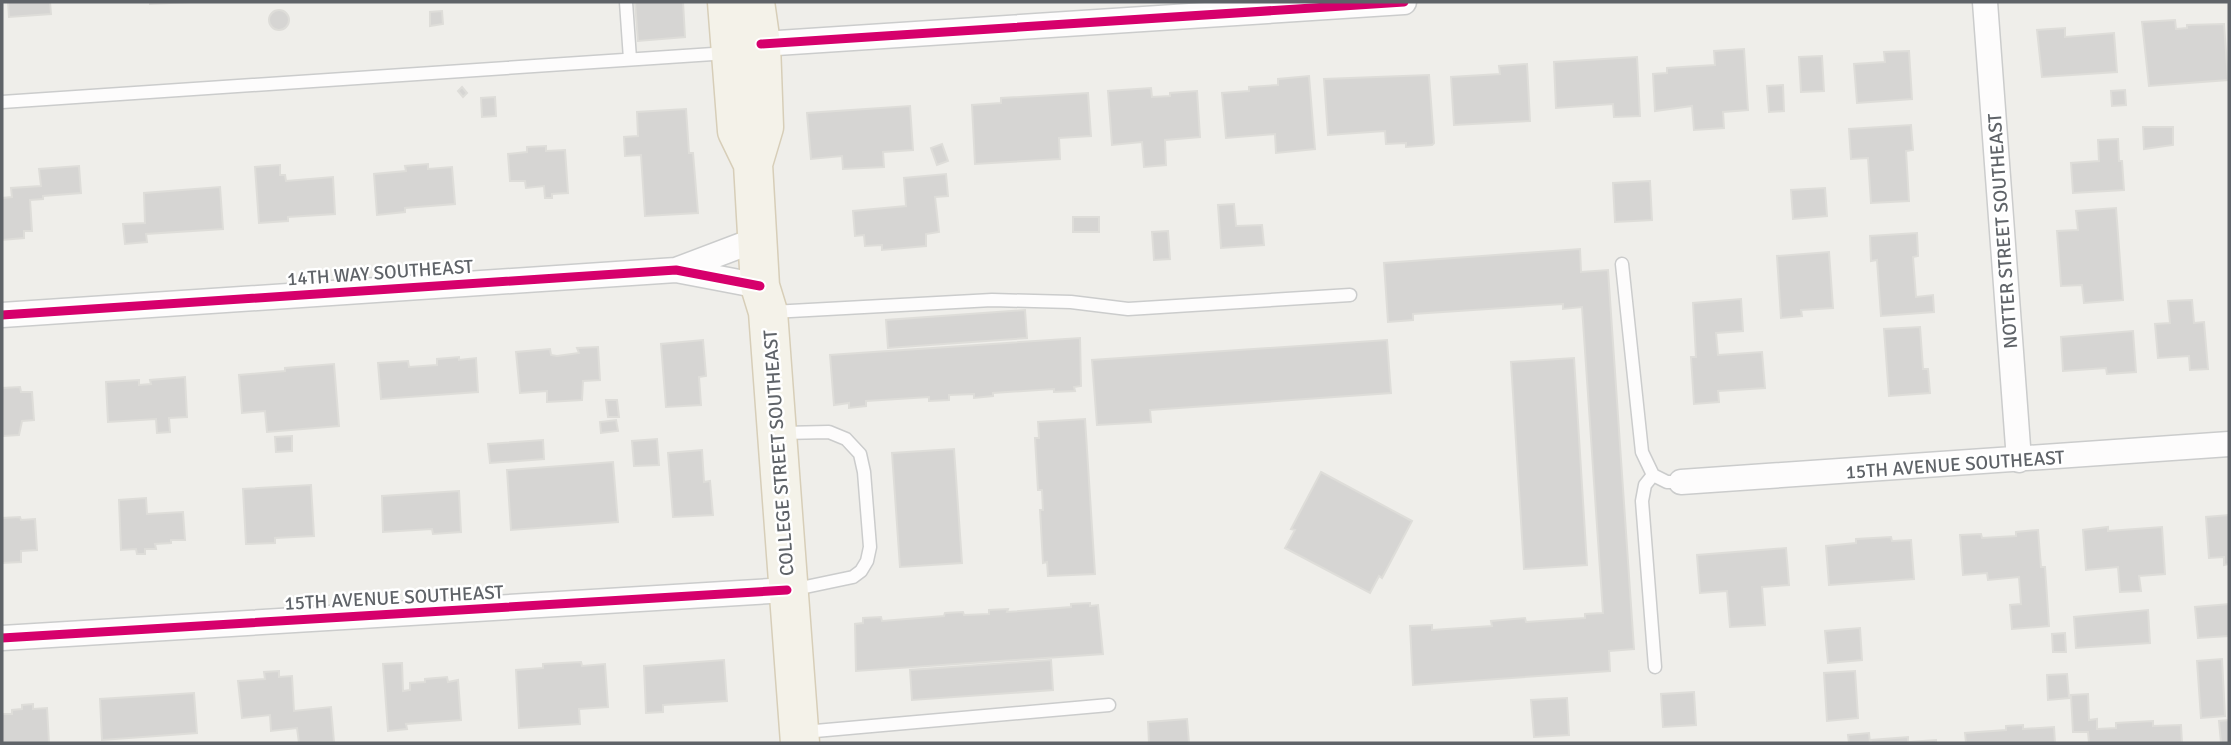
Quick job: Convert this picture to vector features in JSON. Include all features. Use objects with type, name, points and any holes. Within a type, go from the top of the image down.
[{"type":"main road","name":"COLLEGE STREET SOUTHEAST","points":[[727,2],[746,48],[764,127],[753,164],[800,738]]},
{"type":"main road","name":"COLLEGE STREET SOUTHEAST","points":[[746,48],[755,2]]},
{"type":"street","points":[[746,48],[1404,2]]},
{"type":"street","name":"NOTTER STREET SOUTHEAST","points":[[1985,2],[2020,460]]},
{"type":"street","name":"14TH WAY SOUTHEAST","points":[[2,315],[676,270],[758,239]]},
{"type":"street","name":"14TH WAY SOUTHEAST","points":[[676,270],[764,299]]},
{"type":"street","name":"15TH AVENUE SOUTHEAST","points":[[1681,482],[2229,444]]},
{"type":"street","name":"15TH AVENUE SOUTHEAST","points":[[2,638],[787,590]]},
{"type":"lane","points":[[626,2],[630,60]]},
{"type":"lane","points":[[2,102],[630,60],[746,48]]},
{"type":"lane","points":[[1622,264],[1642,452],[1653,475],[1667,482],[1681,482]]},
{"type":"lane","points":[[764,299],[1071,302],[1128,309],[1350,295]]},
{"type":"lane","points":[[777,433],[829,432],[846,439],[860,454],[870,547],[867,561],[853,577],[787,590]]},
{"type":"lane","points":[[1653,475],[1645,485],[1642,500],[1656,667]]},
{"type":"lane","points":[[800,738],[1108,705]]},
{"type":"building","points":[[8,2],[50,2],[51,14],[9,17]]},
{"type":"building","points":[[150,2],[191,2],[150,4]]},
{"type":"building","points":[[635,2],[683,2],[685,37],[638,41]]},
{"type":"building","points":[[279,10],[286,13],[289,20],[286,27],[279,30],[272,27],[269,20],[272,13]]},
{"type":"building","points":[[442,11],[443,24],[430,26],[430,12]]},
{"type":"building","points":[[2175,20],[2176,29],[2187,28],[2187,25],[2224,24],[2228,80],[2149,86],[2142,22]]},
{"type":"building","points":[[2065,28],[2065,37],[2114,33],[2117,72],[2042,77],[2037,30]]},
{"type":"building","points":[[1744,49],[1748,110],[1723,112],[1724,128],[1694,130],[1692,106],[1655,111],[1653,74],[1667,73],[1667,68],[1715,65],[1714,51]]},
{"type":"building","points":[[1909,51],[1912,99],[1857,103],[1854,64],[1885,62],[1884,52]]},
{"type":"building","points":[[1822,56],[1824,91],[1801,92],[1799,57]]},
{"type":"building","points":[[1637,57],[1640,116],[1614,117],[1613,104],[1556,108],[1554,62]]},
{"type":"building","points":[[1527,64],[1530,121],[1454,125],[1451,77],[1500,74],[1499,66]]},
{"type":"building","points":[[1429,75],[1432,145],[1406,147],[1406,143],[1386,144],[1385,131],[1328,135],[1324,79]]},
{"type":"building","points":[[1309,76],[1315,149],[1276,153],[1275,134],[1226,138],[1222,93],[1249,91],[1249,87],[1278,85],[1278,79]]},
{"type":"building","points":[[1783,85],[1784,111],[1769,112],[1767,86]]},
{"type":"building","points":[[462,87],[467,93],[463,97],[458,91]]},
{"type":"building","points":[[1151,88],[1152,97],[1197,91],[1200,137],[1165,140],[1166,165],[1144,167],[1142,142],[1112,145],[1108,91]]},
{"type":"building","points":[[2125,90],[2126,105],[2112,106],[2111,91]]},
{"type":"building","points":[[1088,93],[1091,136],[1059,138],[1060,159],[975,164],[972,105],[1001,103],[1001,98]]},
{"type":"building","points":[[495,97],[496,116],[482,117],[481,98]]},
{"type":"building","points":[[910,106],[913,150],[883,152],[884,167],[843,169],[842,156],[811,159],[807,113]]},
{"type":"building","points":[[686,109],[698,213],[645,216],[641,155],[625,156],[624,137],[638,136],[637,112]]},
{"type":"building","points":[[1911,125],[1913,150],[1906,151],[1909,201],[1871,203],[1868,158],[1851,159],[1849,129]]},
{"type":"building","points":[[2143,127],[2173,127],[2173,145],[2144,149]]},
{"type":"building","points":[[2118,139],[2124,190],[2073,193],[2071,163],[2099,161],[2098,140]]},
{"type":"building","points":[[942,144],[948,161],[937,165],[931,148]]},
{"type":"building","points":[[546,146],[546,151],[565,150],[568,193],[552,194],[552,198],[545,198],[544,186],[526,188],[525,181],[510,181],[508,154],[527,152],[527,147]]},
{"type":"building","points":[[428,164],[428,169],[452,167],[455,204],[405,208],[405,212],[377,215],[374,174],[406,171],[405,166]]},
{"type":"building","points":[[280,165],[280,175],[285,175],[286,181],[333,177],[335,214],[288,217],[288,221],[259,223],[255,167]]},
{"type":"building","points":[[79,166],[81,193],[43,196],[43,199],[30,200],[32,231],[24,231],[24,238],[2,240],[2,198],[12,197],[11,188],[41,186],[39,169]]},
{"type":"building","points":[[946,174],[948,196],[935,197],[939,232],[926,234],[926,246],[882,250],[882,245],[865,246],[864,235],[855,236],[853,211],[906,206],[904,178]]},
{"type":"building","points":[[1650,181],[1652,220],[1615,222],[1613,183]]},
{"type":"building","points":[[220,187],[223,229],[146,234],[147,242],[125,244],[123,224],[145,223],[144,193]]},
{"type":"building","points":[[1825,188],[1827,216],[1793,219],[1791,190]]},
{"type":"building","points":[[1234,204],[1236,226],[1262,225],[1264,245],[1221,248],[1218,205]]},
{"type":"building","points":[[2116,208],[2123,300],[2084,303],[2082,285],[2061,286],[2057,231],[2078,230],[2076,211]]},
{"type":"building","points":[[1073,217],[1099,217],[1099,232],[1073,232]]},
{"type":"building","points":[[1168,231],[1170,259],[1154,260],[1152,232]]},
{"type":"building","points":[[1917,233],[1918,256],[1913,257],[1916,297],[1933,295],[1934,312],[1881,316],[1877,260],[1871,261],[1870,236]]},
{"type":"building","points":[[1580,249],[1581,272],[1608,270],[1634,649],[1609,651],[1610,671],[1413,685],[1410,626],[1432,625],[1432,630],[1492,626],[1491,621],[1525,618],[1526,622],[1585,618],[1585,614],[1603,613],[1582,307],[1563,309],[1563,304],[1413,314],[1413,320],[1388,322],[1384,263]]},
{"type":"building","points":[[1829,252],[1833,308],[1801,310],[1802,316],[1781,318],[1777,256]]},
{"type":"building","points":[[1741,299],[1743,331],[1716,333],[1718,355],[1762,352],[1765,388],[1718,391],[1719,402],[1694,404],[1691,357],[1696,357],[1693,303]]},
{"type":"building","points":[[2192,300],[2194,323],[2204,322],[2208,369],[2190,370],[2189,356],[2158,358],[2155,324],[2170,323],[2168,301]]},
{"type":"building","points":[[1025,310],[1027,338],[888,348],[886,320]]},
{"type":"building","points":[[1920,327],[1923,369],[1928,369],[1930,393],[1889,396],[1884,329]]},
{"type":"building","points":[[2133,331],[2136,372],[2107,374],[2106,368],[2063,371],[2061,337]]},
{"type":"building","points":[[1080,338],[1081,386],[1074,387],[1075,391],[1054,392],[1054,389],[993,393],[993,396],[974,398],[974,394],[949,395],[949,400],[929,401],[929,397],[866,401],[866,406],[849,408],[849,403],[834,405],[830,355]]},
{"type":"building","points":[[703,340],[706,376],[699,377],[701,405],[666,407],[661,344]]},
{"type":"building","points":[[1387,340],[1391,393],[1150,410],[1151,422],[1097,425],[1092,360]]},
{"type":"building","points":[[598,347],[600,380],[583,381],[582,400],[547,402],[547,391],[520,393],[516,352],[550,349],[551,355],[557,356],[579,353],[577,348]]},
{"type":"building","points":[[459,357],[459,360],[476,358],[478,392],[381,399],[378,363],[408,361],[409,367],[437,365],[437,359]]},
{"type":"building","points":[[1574,358],[1587,565],[1524,569],[1511,362]]},
{"type":"building","points":[[334,364],[339,426],[267,432],[265,411],[242,413],[239,375]]},
{"type":"building","points":[[185,377],[187,417],[169,418],[170,432],[157,433],[156,419],[108,422],[106,382],[139,380],[139,385],[151,384],[150,380]]},
{"type":"building","points":[[20,387],[21,392],[32,392],[34,420],[22,421],[19,435],[3,436],[2,388]]},
{"type":"building","points":[[606,400],[617,400],[619,417],[608,417]]},
{"type":"building","points":[[1085,419],[1095,574],[1048,576],[1047,562],[1043,563],[1040,510],[1043,510],[1042,490],[1038,490],[1035,438],[1039,438],[1038,422]]},
{"type":"building","points":[[616,420],[618,431],[601,433],[600,422]]},
{"type":"building","points":[[292,436],[292,451],[276,452],[275,437]]},
{"type":"building","points":[[657,439],[659,465],[634,466],[632,441]]},
{"type":"building","points":[[543,440],[544,459],[490,463],[488,444]]},
{"type":"building","points":[[954,449],[962,563],[900,567],[892,453]]},
{"type":"building","points":[[702,450],[704,482],[710,481],[713,515],[673,517],[668,453]]},
{"type":"building","points":[[613,462],[618,522],[511,530],[507,470]]},
{"type":"building","points":[[1321,472],[1412,521],[1382,578],[1379,576],[1370,593],[1285,548],[1295,530],[1291,529]]},
{"type":"building","points":[[311,485],[314,536],[275,538],[275,543],[246,544],[243,489]]},
{"type":"building","points":[[459,491],[461,532],[433,534],[432,529],[383,532],[382,496]]},
{"type":"building","points":[[146,498],[147,514],[183,512],[185,540],[155,544],[156,549],[145,549],[145,554],[137,554],[136,549],[121,550],[119,500]]},
{"type":"building","points":[[2229,515],[2229,564],[2224,565],[2224,557],[2209,558],[2206,517]]},
{"type":"building","points":[[20,517],[21,520],[35,519],[37,550],[21,551],[21,562],[2,563],[2,518]]},
{"type":"building","points":[[2108,527],[2108,531],[2162,527],[2165,574],[2139,576],[2141,591],[2120,592],[2118,567],[2086,570],[2083,530]]},
{"type":"building","points":[[2038,530],[2041,567],[2045,567],[2049,626],[2012,629],[2010,605],[2021,604],[2019,577],[1988,580],[1987,573],[1963,575],[1960,535],[1981,534],[1982,538],[2016,536],[2016,532]]},
{"type":"building","points":[[1891,537],[1892,541],[1911,540],[1914,579],[1829,585],[1826,546],[1856,543],[1856,539]]},
{"type":"building","points":[[1786,548],[1789,585],[1762,587],[1765,625],[1730,627],[1727,591],[1700,593],[1697,555]]},
{"type":"building","points":[[1090,603],[1090,606],[1098,605],[1103,654],[856,671],[855,624],[863,623],[863,618],[881,617],[882,621],[944,616],[945,613],[989,614],[989,610],[1008,609],[1007,612]]},
{"type":"building","points":[[2229,604],[2229,636],[2198,638],[2195,607]]},
{"type":"building","points":[[2148,610],[2150,643],[2076,648],[2074,617]]},
{"type":"building","points":[[1860,628],[1862,660],[1828,663],[1825,631]]},
{"type":"building","points":[[2065,633],[2066,652],[2053,652],[2052,634]]},
{"type":"building","points":[[2222,659],[2225,716],[2201,718],[2197,661]]},
{"type":"building","points":[[724,660],[727,701],[663,705],[663,712],[646,713],[644,666]]},
{"type":"building","points":[[1051,660],[1053,690],[912,700],[910,670]]},
{"type":"building","points":[[581,662],[582,666],[605,664],[608,707],[579,709],[580,724],[519,728],[516,670],[543,668],[543,664]]},
{"type":"building","points":[[402,663],[403,691],[410,690],[410,683],[425,682],[425,679],[447,677],[448,682],[458,680],[461,720],[406,724],[407,729],[388,731],[383,664]]},
{"type":"building","points":[[279,671],[279,677],[292,676],[294,711],[331,707],[334,742],[299,743],[297,728],[271,731],[270,715],[242,718],[238,681],[265,679],[264,672]]},
{"type":"building","points":[[1855,671],[1858,718],[1827,721],[1824,673]]},
{"type":"building","points":[[2067,674],[2069,698],[2048,700],[2047,675]]},
{"type":"building","points":[[1694,692],[1696,725],[1663,727],[1661,694]]},
{"type":"building","points":[[194,693],[197,733],[102,740],[100,699]]},
{"type":"building","points":[[2088,694],[2089,720],[2097,719],[2097,729],[2116,728],[2116,723],[2153,721],[2153,726],[2181,725],[2182,743],[2089,743],[2088,732],[2073,732],[2071,695]]},
{"type":"building","points":[[1567,698],[1569,735],[1534,737],[1531,700]]},
{"type":"building","points":[[33,704],[33,709],[47,708],[49,743],[2,743],[2,714],[12,714],[12,710],[22,709],[22,705]]},
{"type":"building","points":[[1187,719],[1189,743],[1149,743],[1148,722]]},
{"type":"building","points":[[2229,720],[2229,743],[2221,743],[2219,721]]},
{"type":"building","points":[[2023,725],[2023,729],[2054,727],[2055,743],[1966,743],[1965,733],[2006,730],[2006,726]]},
{"type":"building","points":[[1869,733],[1870,743],[1849,743],[1848,735]]},
{"type":"building","points":[[1908,737],[1908,742],[1936,740],[1936,743],[1871,743],[1871,740]]},
{"type":"cycle path","points":[[761,44],[1404,2]]},
{"type":"cycle path","points":[[2,315],[676,270],[760,286]]},
{"type":"cycle path","points":[[2,638],[787,590]]}]
